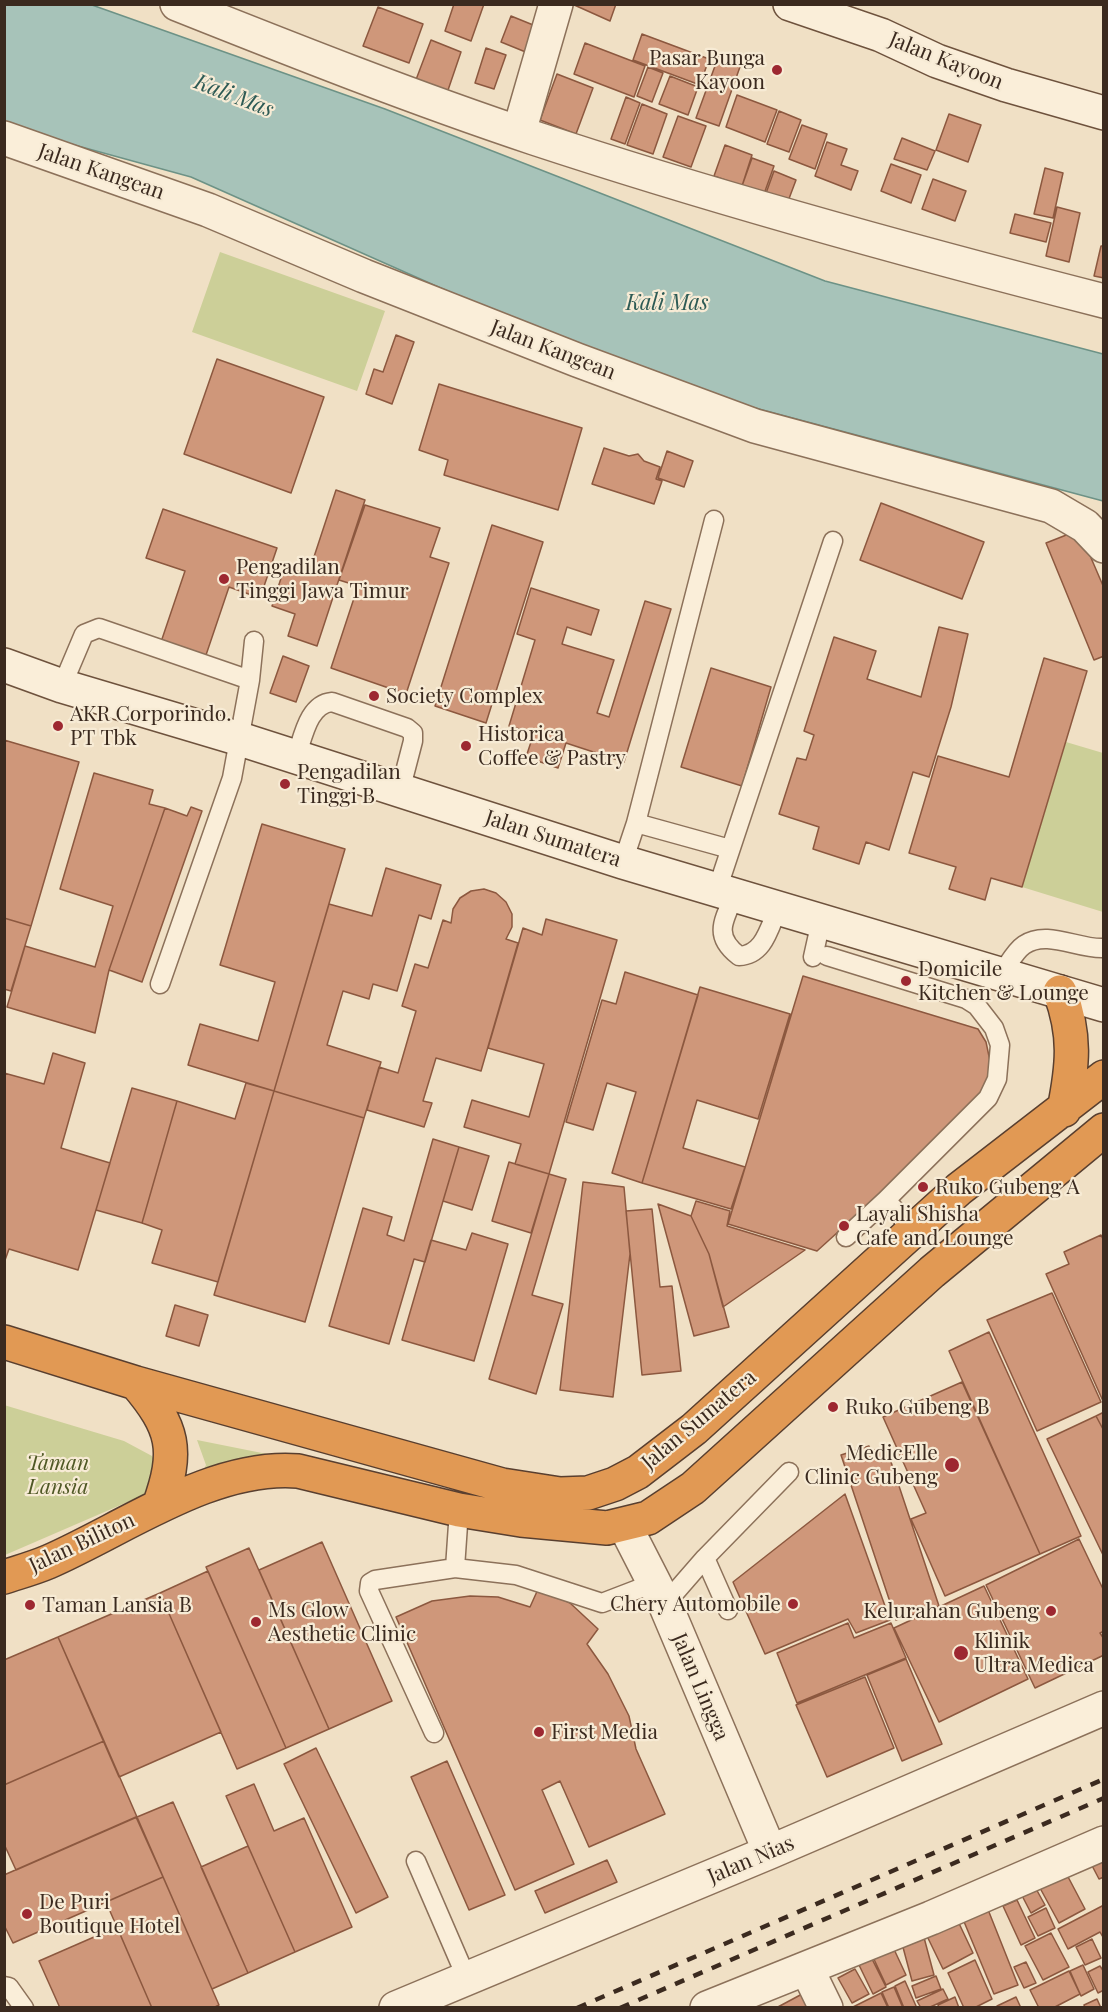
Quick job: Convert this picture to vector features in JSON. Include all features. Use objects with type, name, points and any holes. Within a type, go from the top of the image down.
[{"type":"highway","points":[[1060,992],[1070,1017],[1072,1036],[1071,1069],[1064,1110]]},
{"type":"highway","name":"Jalan Sumatera","points":[[4,1342],[136,1383],[502,1485],[561,1494],[588,1493],[615,1484],[638,1472],[694,1429],[959,1189],[1104,1077]]},
{"type":"highway","name":"Jalan Sumatera","points":[[159,1506],[239,1475],[274,1469],[298,1471],[384,1490],[459,1510],[576,1526],[608,1528],[626,1526],[669,1507],[693,1488],[932,1272],[1104,1130]]},
{"type":"highway","points":[[136,1383],[162,1417],[169,1439],[171,1473],[159,1506]]},
{"type":"highway","name":"Jalan Biliton","points":[[4,1577],[47,1562],[159,1506]]},
{"type":"street","points":[[177,4],[302,54],[519,132],[782,216],[1104,301]]},
{"type":"street","points":[[519,132],[556,4]]},
{"type":"street","name":"Jalan Kayoon","points":[[790,4],[879,20],[937,61],[1006,85],[1104,113]]},
{"type":"street","name":"Jalan Kangean","points":[[4,138],[208,210],[534,344],[755,426],[1051,506],[1085,526],[1104,546]]},
{"type":"street","name":"Jalan Sumatera","points":[[4,665],[62,686],[240,739],[623,862],[1104,1005]]},
{"type":"street","name":"Jalan Lingga","points":[[626,1526],[660,1593],[770,1852]]},
{"type":"street","name":"Jalan Nias","points":[[396,2007],[770,1852],[1104,1708]]},
{"type":"street","points":[[707,2007],[807,1969],[1104,1843]]},
{"type":"street","points":[[807,1969],[826,2007]]},
{"type":"lane","points":[[623,862],[636,823],[714,520]]},
{"type":"lane","points":[[778,908],[760,948],[749,956],[739,956],[729,949],[722,934],[730,849],[833,541]]},
{"type":"lane","points":[[62,686],[84,634],[99,628],[250,680]]},
{"type":"lane","points":[[160,984],[232,778],[240,739],[241,716],[250,680],[254,641]]},
{"type":"lane","points":[[296,757],[314,710],[322,703],[332,702],[407,728],[412,733],[413,741],[400,791]]},
{"type":"lane","points":[[636,823],[730,849]]},
{"type":"lane","points":[[821,921],[820,957],[966,999],[987,1016],[1000,1045],[997,1078],[988,1098],[971,1118],[846,1237]]},
{"type":"lane","points":[[966,999],[987,970],[1033,940],[1048,939],[1092,949],[1104,948]]},
{"type":"lane","points":[[886,1200],[913,1230]]},
{"type":"lane","points":[[434,1733],[368,1587],[375,1580],[455,1568],[516,1575],[602,1603],[660,1593],[705,1558],[789,1472]]},
{"type":"lane","points":[[455,1568],[459,1510]]},
{"type":"lane","points":[[705,1558],[728,1610]]},
{"type":"lane","points":[[416,1861],[467,1979]]},
{"type":"lane","points":[[4,1986],[9,1987],[24,2007]]},
{"type":"green space","points":[[220,252],[385,311],[357,391],[192,332]]},
{"type":"green space","points":[[1066,742],[1103,753],[1103,912],[1022,887]]},
{"type":"green space","name":"Taman Lansia","points":[[4,1405],[124,1441],[152,1456],[161,1475],[153,1491],[5,1555]]},
{"type":"green space","points":[[197,1440],[272,1455],[197,1484],[206,1465]]},
{"type":"water","name":"Kali Mas","points":[[4,5],[92,5],[385,109],[825,281],[1103,354],[1103,501],[643,378],[191,177],[5,126]]},
{"type":"building","points":[[454,4],[484,4],[471,41],[445,31]]},
{"type":"building","points":[[572,4],[616,4],[610,21]]},
{"type":"building","points":[[378,7],[423,24],[409,63],[363,46]]},
{"type":"building","points":[[511,16],[543,29],[533,55],[501,42]]},
{"type":"building","points":[[642,34],[709,59],[700,85],[633,60]]},
{"type":"building","points":[[431,40],[461,52],[446,96],[414,85]]},
{"type":"building","points":[[585,43],[645,66],[634,97],[574,74]]},
{"type":"building","points":[[486,48],[506,55],[494,89],[475,83]]},
{"type":"building","points":[[719,55],[741,64],[719,126],[696,118]]},
{"type":"building","points":[[648,67],[663,73],[652,102],[637,96]]},
{"type":"building","points":[[557,74],[593,88],[576,134],[540,120]]},
{"type":"building","points":[[670,76],[698,87],[688,115],[659,104]]},
{"type":"building","points":[[737,95],[777,110],[765,142],[726,127]]},
{"type":"building","points":[[626,97],[640,103],[625,144],[611,139]]},
{"type":"building","points":[[642,104],[667,114],[653,154],[627,145]]},
{"type":"building","points":[[779,111],[801,120],[789,152],[767,144]]},
{"type":"building","points":[[949,114],[981,125],[968,162],[936,150]]},
{"type":"building","points":[[678,116],[706,126],[691,167],[663,157]]},
{"type":"building","points":[[802,125],[827,134],[815,169],[789,159]]},
{"type":"building","points":[[902,138],[935,151],[927,170],[894,159]]},
{"type":"building","points":[[827,142],[847,149],[841,165],[858,171],[851,190],[815,176]]},
{"type":"building","points":[[725,145],[752,155],[742,186],[714,176]]},
{"type":"building","points":[[752,158],[774,166],[764,194],[742,186]]},
{"type":"building","points":[[891,164],[921,175],[911,203],[881,191]]},
{"type":"building","points":[[1045,168],[1063,173],[1053,218],[1034,214]]},
{"type":"building","points":[[774,171],[796,180],[787,204],[765,196]]},
{"type":"building","points":[[933,179],[966,191],[955,221],[922,209]]},
{"type":"building","points":[[1057,207],[1080,213],[1069,262],[1046,256]]},
{"type":"building","points":[[1015,214],[1051,223],[1046,242],[1010,233]]},
{"type":"building","points":[[1101,246],[1104,246],[1104,278],[1094,276]]},
{"type":"building","points":[[396,335],[414,342],[392,404],[366,394],[374,369],[383,372]]},
{"type":"building","points":[[217,359],[324,397],[291,493],[184,454]]},
{"type":"building","points":[[439,384],[582,428],[558,510],[444,475],[448,460],[419,450]]},
{"type":"building","points":[[604,448],[629,456],[638,454],[644,461],[660,467],[656,479],[662,481],[654,504],[592,484]]},
{"type":"building","points":[[667,451],[693,461],[684,487],[658,478]]},
{"type":"building","points":[[336,490],[365,500],[317,646],[288,636],[295,614],[272,606],[285,566],[308,575]]},
{"type":"building","points":[[881,503],[984,542],[962,599],[860,560]]},
{"type":"building","points":[[365,505],[440,528],[430,557],[449,563],[406,694],[331,668],[358,586],[339,580]]},
{"type":"building","name":"Pengadilan Tinggi Jawa Timur","points":[[163,509],[277,548],[260,598],[229,587],[205,658],[161,642],[185,571],[146,558]]},
{"type":"building","points":[[492,525],[543,542],[486,723],[435,706]]},
{"type":"building","points":[[1079,530],[1104,588],[1104,656],[1094,660],[1046,543]]},
{"type":"building","points":[[531,588],[599,610],[591,635],[567,627],[562,644],[614,660],[597,713],[609,717],[645,601],[671,609],[624,762],[566,743],[558,768],[526,757],[534,733],[509,726],[535,640],[517,634]]},
{"type":"building","points":[[939,627],[968,634],[951,707],[929,777],[913,772],[889,850],[866,842],[859,864],[813,849],[819,827],[779,814],[797,758],[806,760],[814,735],[804,731],[834,637],[876,651],[867,679],[921,697]]},
{"type":"building","points":[[283,656],[309,666],[296,702],[270,693]]},
{"type":"building","points":[[1044,658],[1087,671],[1022,887],[991,878],[985,900],[949,889],[956,867],[909,853],[938,756],[1009,777]]},
{"type":"building","points":[[711,668],[771,687],[742,786],[681,767]]},
{"type":"building","points":[[4,740],[79,762],[31,926],[4,918]]},
{"type":"building","points":[[94,773],[153,790],[149,804],[165,808],[109,970],[95,1033],[7,1007],[25,946],[95,967],[113,906],[60,889]]},
{"type":"building","points":[[191,807],[202,811],[142,982],[109,970],[165,808],[187,816]]},
{"type":"building","points":[[262,824],[345,849],[274,1091],[188,1065],[200,1024],[258,1041],[275,982],[220,965]]},
{"type":"building","points":[[386,868],[441,885],[431,919],[419,915],[397,991],[373,984],[369,999],[343,991],[327,1045],[381,1062],[364,1118],[274,1091],[329,904],[372,916]]},
{"type":"building","points":[[484,889],[496,893],[506,902],[512,914],[512,927],[506,939],[518,943],[481,1071],[436,1058],[423,1101],[432,1103],[424,1127],[367,1110],[379,1067],[398,1073],[416,1011],[402,1006],[415,964],[428,968],[443,920],[451,923],[453,909],[460,898],[471,891]]},
{"type":"building","points":[[4,918],[31,926],[11,991],[4,989]]},
{"type":"building","points":[[546,919],[617,940],[549,1174],[515,1164],[521,1144],[464,1127],[472,1100],[529,1117],[544,1064],[488,1048],[523,928],[542,935]]},
{"type":"building","points":[[625,972],[698,995],[642,1183],[612,1173],[636,1092],[607,1083],[593,1130],[566,1122],[602,1000],[616,1004]]},
{"type":"building","points":[[803,976],[978,1029],[986,1042],[990,1061],[988,1083],[977,1106],[817,1251],[728,1224]]},
{"type":"building","points":[[700,987],[790,1014],[758,1119],[697,1100],[683,1148],[745,1167],[731,1209],[642,1183]]},
{"type":"building","points":[[53,1053],[85,1063],[61,1148],[110,1163],[78,1270],[9,1249],[4,1263],[4,1073],[44,1084]]},
{"type":"building","points":[[246,1083],[274,1091],[218,1282],[152,1263],[162,1230],[142,1223],[177,1101],[235,1119]]},
{"type":"building","points":[[132,1088],[177,1101],[142,1223],[96,1210]]},
{"type":"building","points":[[274,1091],[364,1118],[305,1322],[214,1295]]},
{"type":"building","points":[[433,1139],[459,1147],[425,1262],[414,1259],[389,1344],[329,1326],[363,1208],[392,1217],[387,1235],[404,1241]]},
{"type":"building","points":[[459,1147],[489,1156],[472,1210],[443,1201]]},
{"type":"building","points":[[509,1162],[549,1174],[531,1233],[492,1221]]},
{"type":"building","points":[[549,1174],[566,1179],[532,1295],[563,1304],[536,1394],[489,1379]]},
{"type":"building","points":[[583,1182],[624,1187],[630,1254],[613,1397],[560,1390]]},
{"type":"building","points":[[696,1201],[730,1211],[727,1226],[805,1250],[723,1307],[709,1254],[691,1216]]},
{"type":"building","points":[[658,1204],[691,1216],[709,1254],[729,1327],[694,1336]]},
{"type":"building","points":[[652,1209],[660,1287],[672,1286],[681,1371],[642,1375],[626,1211]]},
{"type":"building","points":[[472,1233],[508,1244],[474,1361],[402,1340],[431,1240],[466,1250]]},
{"type":"building","points":[[1101,1235],[1104,1241],[1103,1401],[1046,1274],[1069,1264],[1064,1252]]},
{"type":"building","points":[[1052,1293],[1101,1402],[1037,1431],[987,1320]]},
{"type":"building","points":[[175,1305],[208,1315],[199,1346],[166,1336]]},
{"type":"building","points":[[989,1332],[1081,1536],[1040,1554],[949,1351]]},
{"type":"building","name":"MedicElle Clinic Gubeng","points":[[962,1382],[1040,1554],[945,1596],[911,1519],[926,1513],[883,1417]]},
{"type":"building","points":[[1104,1412],[1104,1431],[1096,1416]]},
{"type":"building","points":[[1096,1416],[1104,1431],[1104,1557],[1047,1439]]},
{"type":"building","points":[[869,1446],[871,1451],[886,1447],[939,1606],[896,1620],[841,1455]]},
{"type":"building","points":[[845,1494],[890,1620],[856,1633],[848,1619],[765,1654],[733,1582]]},
{"type":"building","name":"Kelurahan Gubeng","points":[[1079,1539],[1104,1591],[1104,1631],[1100,1633],[1104,1639],[1104,1655],[1035,1688],[986,1585]]},
{"type":"building","points":[[322,1542],[392,1701],[329,1729],[259,1570]]},
{"type":"building","name":"Ms Glow Aesthetic Clinic","points":[[249,1548],[329,1729],[286,1748],[206,1567]]},
{"type":"building","points":[[208,1571],[286,1748],[237,1769],[160,1593]]},
{"type":"building","name":"Klinik Ultra Medica","points":[[984,1586],[1028,1679],[939,1722],[894,1628]]},
{"type":"building","name":"First Media","points":[[539,1587],[570,1603],[598,1629],[587,1644],[608,1674],[629,1716],[636,1749],[665,1814],[589,1847],[560,1781],[542,1790],[574,1864],[515,1890],[396,1617],[432,1601],[470,1596],[498,1597],[530,1607]]},
{"type":"building","points":[[160,1593],[221,1732],[119,1777],[58,1637]]},
{"type":"building","points":[[848,1623],[854,1638],[891,1623],[906,1658],[797,1703],[777,1653]]},
{"type":"building","points":[[58,1637],[104,1741],[4,1785],[4,1660]]},
{"type":"building","points":[[906,1659],[942,1744],[902,1761],[867,1675]]},
{"type":"building","points":[[865,1677],[894,1748],[827,1777],[796,1705]]},
{"type":"building","points":[[104,1741],[137,1817],[16,1870],[4,1844],[4,1785]]},
{"type":"building","points":[[316,1748],[388,1897],[356,1913],[284,1764]]},
{"type":"building","points":[[447,1761],[505,1895],[469,1910],[411,1777]]},
{"type":"building","points":[[254,1784],[274,1831],[304,1818],[352,1927],[295,1952],[226,1796]]},
{"type":"building","points":[[173,1802],[248,1973],[212,1989],[137,1817]]},
{"type":"building","points":[[136,1817],[163,1877],[13,1943],[4,1925],[4,1875]]},
{"type":"building","points":[[248,1846],[295,1952],[248,1973],[201,1867]]},
{"type":"building","points":[[1104,1850],[1104,1877],[1099,1879],[1088,1858]]},
{"type":"building","points":[[607,1860],[617,1882],[545,1913],[535,1891]]},
{"type":"building","points":[[1066,1873],[1085,1909],[1059,1923],[1040,1888]]},
{"type":"building","points":[[163,1877],[219,2005],[213,2008],[152,2008],[106,1902]]},
{"type":"building","points":[[1030,1878],[1045,1905],[1031,1913],[1017,1886]]},
{"type":"building","points":[[1017,1900],[1035,1938],[1021,1945],[1003,1906]]},
{"type":"building","points":[[985,1902],[1018,1985],[994,1994],[960,1912]]},
{"type":"building","points":[[1104,1905],[1104,1939],[1100,1932],[1068,1949],[1058,1929]]},
{"type":"building","points":[[1046,1908],[1055,1928],[1038,1936],[1028,1917]]},
{"type":"building","points":[[956,1917],[973,1953],[943,1969],[925,1932]]},
{"type":"building","points":[[117,1927],[152,2008],[60,2008],[39,1961]]},
{"type":"building","points":[[922,1930],[934,1975],[912,1981],[900,1936]]},
{"type":"building","points":[[1051,1933],[1069,1967],[1043,1980],[1025,1946]]},
{"type":"building","points":[[1092,1939],[1101,1958],[1085,1965],[1076,1947]]},
{"type":"building","points":[[892,1945],[906,1975],[886,1985],[872,1955]]},
{"type":"building","points":[[872,1959],[886,1987],[873,1994],[859,1965]]},
{"type":"building","points":[[975,1960],[992,1999],[974,2008],[964,2008],[948,1973]]},
{"type":"building","points":[[1026,1962],[1036,1983],[1024,1988],[1014,1967]]},
{"type":"building","points":[[1083,1965],[1094,1989],[1081,1996],[1070,1971]]},
{"type":"building","points":[[1100,1966],[1104,1972],[1104,1990],[1098,1993],[1088,1972]]},
{"type":"building","points":[[855,1969],[869,1994],[852,2003],[838,1978]]},
{"type":"building","points":[[1069,1971],[1080,1994],[1053,2008],[1039,2008],[1030,1990]]},
{"type":"building","points":[[936,1976],[941,1989],[916,1998],[912,1986]]},
{"type":"building","points":[[905,1981],[916,2006],[914,2008],[904,2008],[895,1986]]},
{"type":"building","points":[[894,1987],[903,2008],[889,2008],[882,1992]]},
{"type":"building","points":[[943,1989],[948,1999],[928,2008],[921,2008],[917,2001]]},
{"type":"building","points":[[804,1993],[811,2008],[776,2008]]},
{"type":"building","points":[[881,1993],[888,2008],[851,2008]]},
{"type":"building","points":[[955,1997],[959,2008],[939,2008],[938,2005]]},
{"type":"building","points":[[1016,1997],[1021,2008],[998,2008],[997,2006]]},
{"type":"building","points":[[1097,1999],[1101,2008],[1085,2008],[1084,2005]]},
{"type":"railway","points":[[577,2008],[1104,1779]]},
{"type":"railway","points":[[620,2008],[1104,1798]]},
{"type":"place","name":"Pasar Bunga Kayoon","points":[[777,70]]},
{"type":"place","name":"Pengadilan Tinggi Jawa Timur","points":[[224,579]]},
{"type":"place","name":"Society Complex","points":[[374,696]]},
{"type":"place","name":"AKR Corporindo. PT Tbk","points":[[58,726]]},
{"type":"place","name":"Historica Coffee & Pastry","points":[[466,746]]},
{"type":"place","name":"Pengadilan Tinggi B","points":[[285,784]]},
{"type":"place","name":"Domicile Kitchen & Lounge","points":[[906,981]]},
{"type":"place","name":"Ruko Gubeng A","points":[[923,1187]]},
{"type":"place","name":"Layali Shisha Cafe and Lounge","points":[[844,1226]]},
{"type":"place","name":"Ruko Gubeng B","points":[[833,1407]]},
{"type":"place","name":"MedicElle Clinic Gubeng","points":[[952,1465]]},
{"type":"place","name":"Chery Automobile","points":[[793,1604]]},
{"type":"place","name":"Taman Lansia B","points":[[30,1605]]},
{"type":"place","name":"Kelurahan Gubeng","points":[[1051,1611]]},
{"type":"place","name":"Ms Glow Aesthetic Clinic","points":[[256,1622]]},
{"type":"place","name":"Klinik Ultra Medica","points":[[961,1653]]},
{"type":"place","name":"First Media","points":[[539,1732]]},
{"type":"place","name":"De Puri Boutique Hotel","points":[[27,1914]]}]
